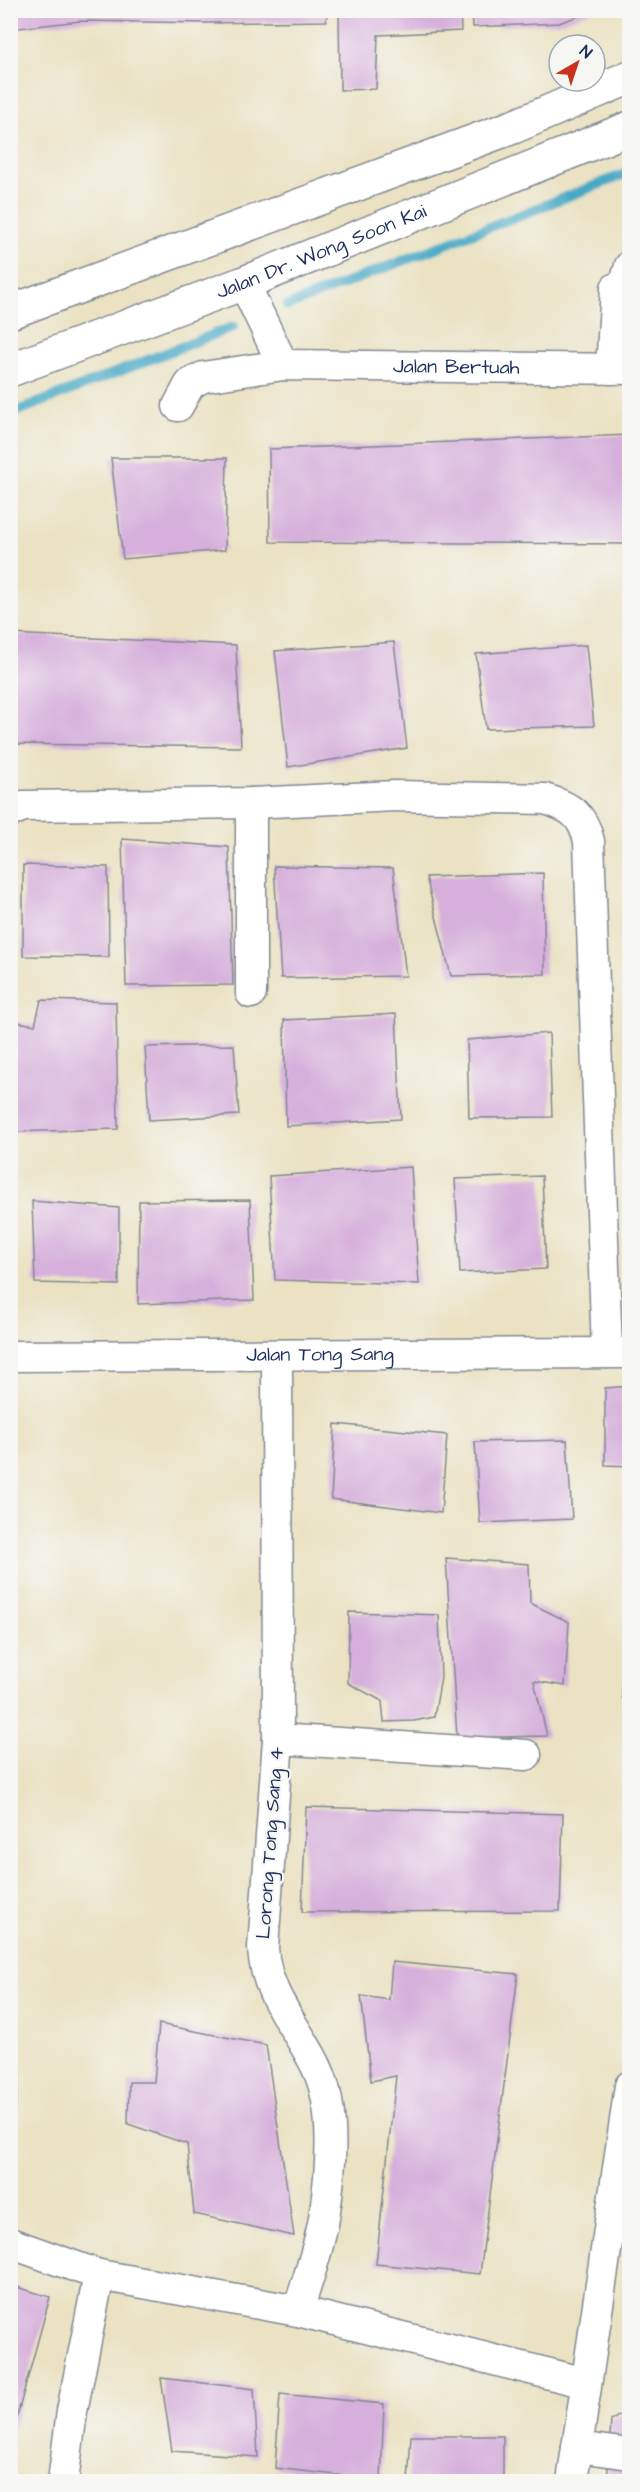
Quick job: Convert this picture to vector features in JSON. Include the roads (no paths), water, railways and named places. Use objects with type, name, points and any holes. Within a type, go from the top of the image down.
[{"type":"main road","points":[[10,312],[513,127],[630,77]]},
{"type":"main road","name":"Jalan Dr. Wong Soon Kai","points":[[10,370],[244,283],[630,128]]},
{"type":"street","points":[[244,283],[283,365]]},
{"type":"street","points":[[620,369],[623,289]]},
{"type":"street","name":"Jalan Bertuah","points":[[178,406],[190,384],[202,377],[283,365],[620,369]]},
{"type":"street","points":[[17,809],[251,803],[395,796],[545,800],[562,804],[578,816],[585,827],[589,841],[618,1353]]},
{"type":"street","points":[[251,803],[251,993]]},
{"type":"street","name":"Jalan Tong Sang","points":[[10,1356],[618,1353]]},
{"type":"street","name":"Lorong Tong Sang 4","points":[[277,1355],[278,1739],[263,1948],[264,1968],[285,2015],[318,2070],[326,2097],[330,2126],[324,2219],[298,2311]]},
{"type":"street","points":[[278,1739],[526,1755]]},
{"type":"street","points":[[572,2481],[630,2086]]},
{"type":"street","points":[[10,2243],[99,2275],[298,2311],[586,2383]]},
{"type":"street","points":[[63,2481],[72,2411],[99,2275]]},
{"type":"street","points":[[577,2447],[630,2454]]},
{"type":"lane","points":[[623,289],[623,263],[630,254]]},
{"type":"lane","points":[[630,1670],[630,1695]]},
{"type":"waterway","points":[[287,306],[630,172]]},
{"type":"waterway","points":[[10,414],[233,327]]}]
